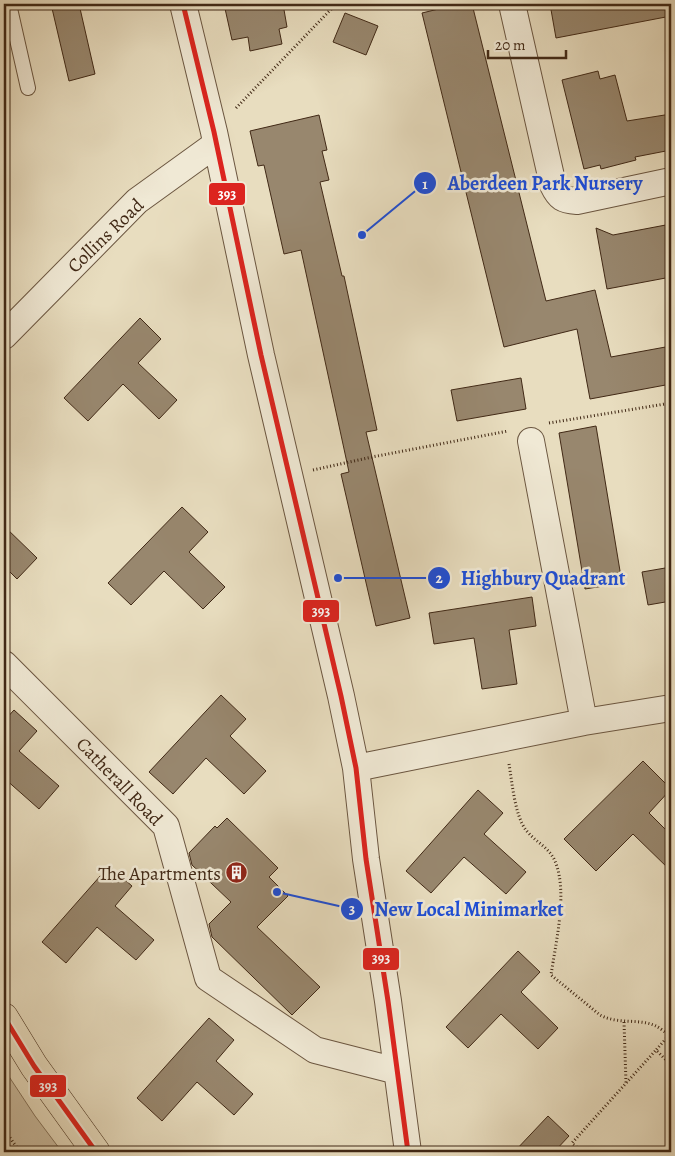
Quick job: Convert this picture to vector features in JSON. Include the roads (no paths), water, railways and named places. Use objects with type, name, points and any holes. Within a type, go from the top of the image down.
[{"type":"main road","points":[[4,1017],[34,1066],[96,1152]]},
{"type":"street","points":[[183,4],[215,138],[261,355],[341,696],[356,768],[366,859],[408,1152]]},
{"type":"street","points":[[512,4],[553,185],[557,194],[563,199],[577,201],[671,181]]},
{"type":"street","name":"Collins Road","points":[[4,336],[137,202],[215,138]]},
{"type":"street","points":[[528,432],[584,722]]},
{"type":"street","name":"Catherall Road","points":[[4,664],[166,826],[208,978],[315,1050],[397,1071]]},
{"type":"street","points":[[356,768],[584,722],[671,708]]},
{"type":"lane","points":[[9,4],[28,88]]},
{"type":"place","name":"Aberdeen Park Nursery","points":[[362,235]]},
{"type":"place","name":"Highbury Quadrant","points":[[338,578]]},
{"type":"place","name":"The Apartments","points":[[237,873]]},
{"type":"place","name":"New Local Minimarket","points":[[277,892]]}]
